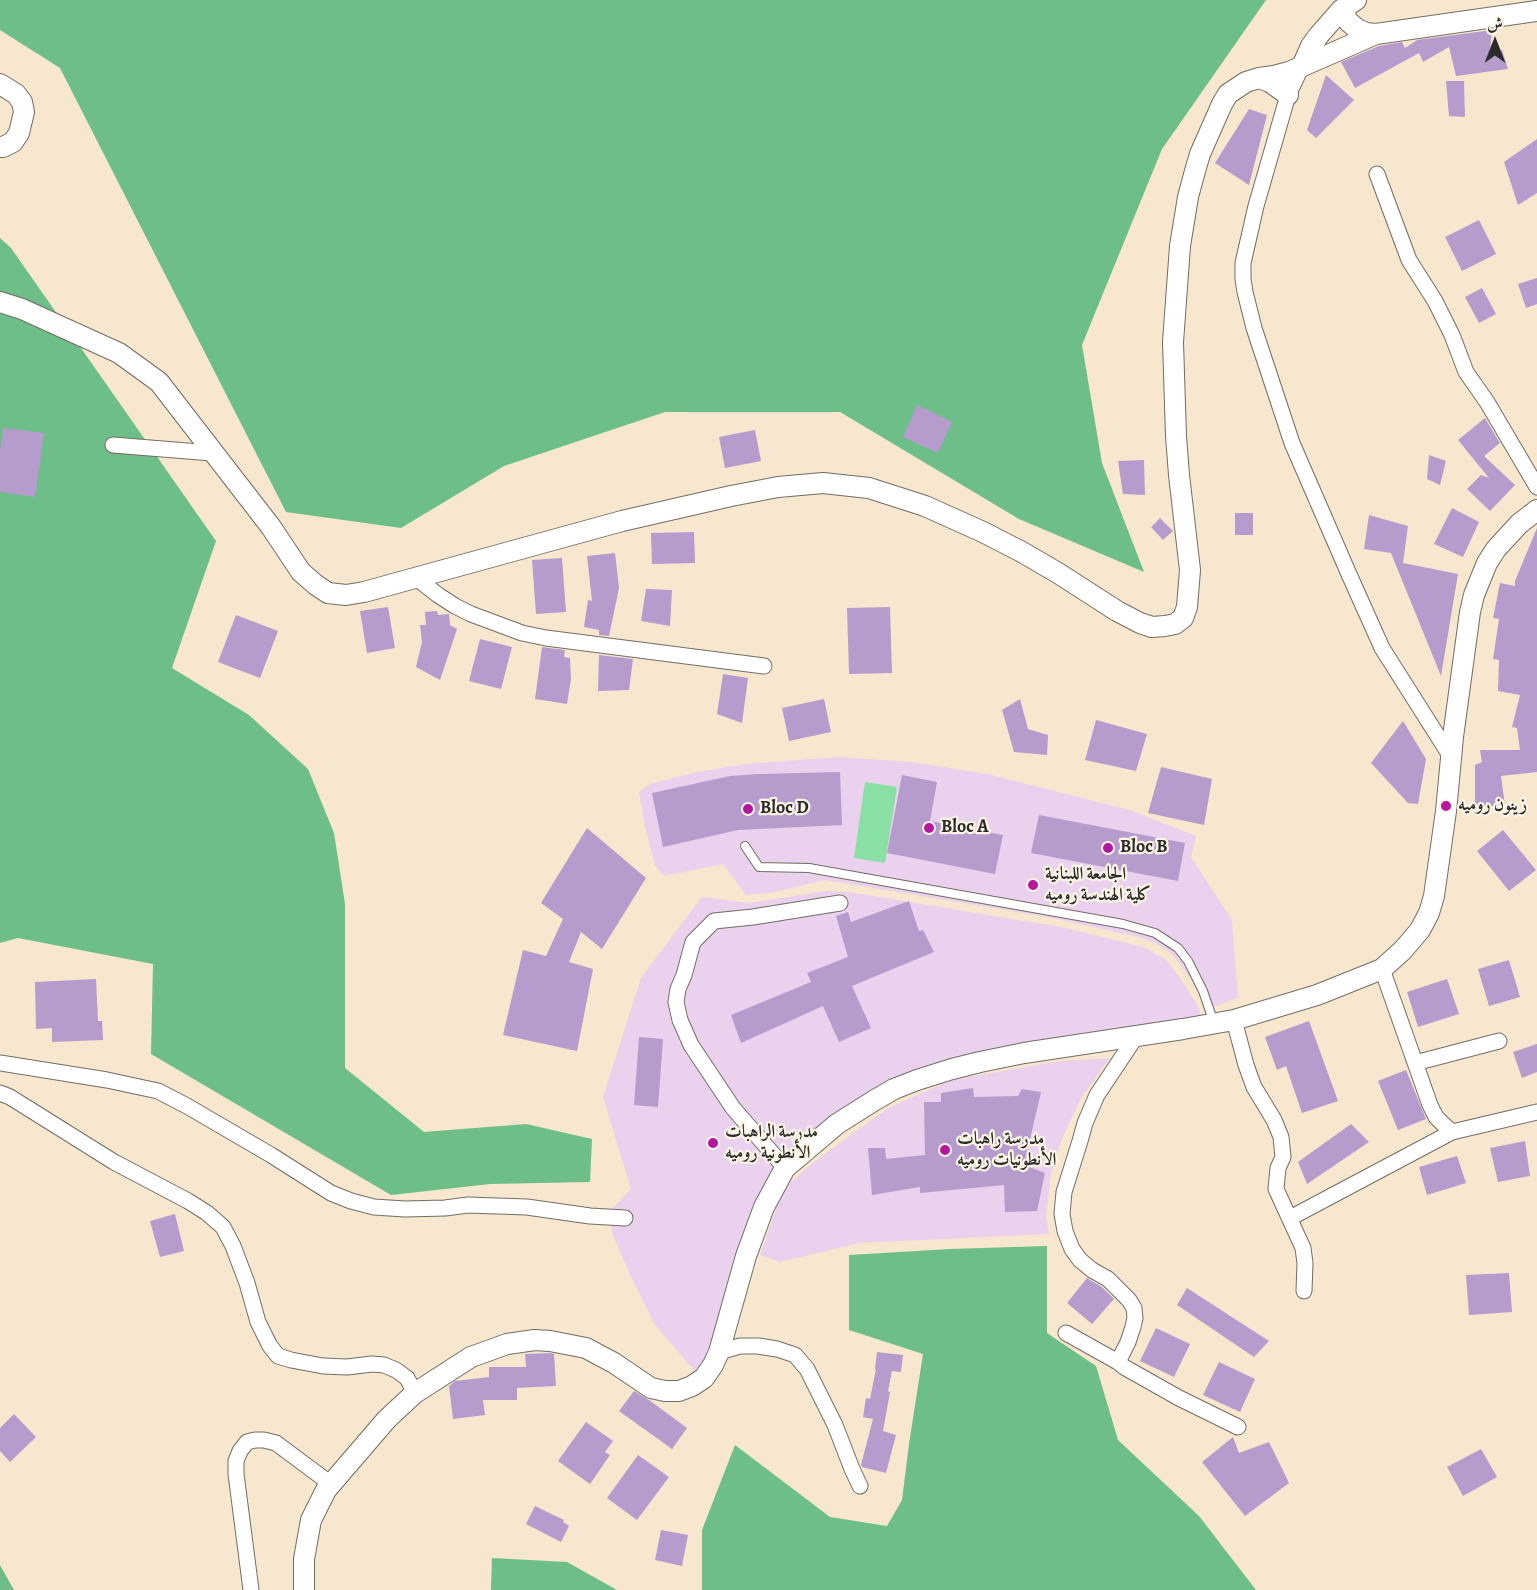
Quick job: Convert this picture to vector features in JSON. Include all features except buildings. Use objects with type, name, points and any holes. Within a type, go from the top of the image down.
[{"type":"street","points":[[1348,5],[1349,22],[1357,29],[1376,34],[1537,11]]},
{"type":"street","points":[[1348,5],[1311,46],[1288,95],[1245,251],[1243,279],[1248,308],[1292,443],[1382,648],[1451,757]]},
{"type":"street","points":[[0,302],[22,309],[119,353],[159,382],[271,527],[301,572],[328,593],[346,595],[364,592],[622,521],[756,491],[823,483],[869,488],[924,506],[1022,552],[1140,623],[1152,627],[1175,624],[1183,618],[1187,607],[1191,570],[1179,475],[1174,330],[1182,236],[1188,197],[1200,154],[1222,104],[1235,88],[1259,78],[1274,76],[1302,66],[1376,34]]},
{"type":"street","points":[[1259,78],[1270,82],[1288,95]]},
{"type":"street","points":[[0,84],[16,94],[22,102],[24,112],[19,133],[13,142],[0,147]]},
{"type":"street","points":[[1377,174],[1409,260],[1435,301],[1452,335],[1466,372],[1487,402],[1537,487]]},
{"type":"street","points":[[113,445],[212,453]]},
{"type":"street","points":[[303,1590],[304,1559],[311,1520],[331,1484],[387,1419],[415,1393],[471,1357],[507,1344],[535,1340],[550,1341],[586,1348],[614,1363],[651,1388],[679,1391],[704,1378],[719,1352],[746,1256],[764,1208],[785,1168],[837,1124],[894,1089],[952,1069],[1002,1058],[1234,1020],[1317,995],[1382,969],[1420,930],[1429,913],[1434,896],[1474,595],[1487,563],[1496,549],[1519,524],[1537,510]]},
{"type":"street","points":[[415,577],[455,606],[522,633],[764,666]]},
{"type":"street","points":[[785,1168],[733,1108],[691,1045],[680,1020],[676,1002],[678,989],[693,942],[714,921],[840,903]]},
{"type":"street","points":[[1382,969],[1430,1105],[1436,1117],[1452,1132]]},
{"type":"street","points":[[1234,1020],[1254,1087],[1274,1120],[1281,1137],[1283,1157],[1278,1168],[1276,1189],[1303,1248],[1304,1291]]},
{"type":"street","points":[[1118,1362],[1133,1327],[1134,1308],[1108,1279],[1080,1260],[1072,1249],[1062,1214],[1064,1192],[1085,1123],[1097,1095],[1137,1035]]},
{"type":"street","points":[[1415,1063],[1499,1041]]},
{"type":"street","points":[[0,1063],[107,1080],[158,1091],[271,1155],[331,1193],[374,1207],[405,1209],[468,1205],[527,1207],[591,1216],[625,1218]]},
{"type":"street","points":[[0,1092],[114,1162],[188,1201],[223,1227],[247,1283],[258,1322],[270,1346],[278,1356],[323,1366],[384,1365],[407,1378],[415,1393]]},
{"type":"street","points":[[1290,1218],[1452,1132],[1537,1112]]},
{"type":"street","points":[[1066,1333],[1179,1398],[1238,1427]]},
{"type":"street","points":[[719,1352],[740,1346],[758,1346],[795,1355],[807,1369],[835,1425],[860,1486]]},
{"type":"street","points":[[251,1590],[236,1474],[236,1461],[240,1450],[247,1442],[255,1440],[276,1443],[331,1484]]},
{"type":"lane","points":[[745,846],[759,867],[810,868],[1123,924],[1155,933],[1178,948],[1188,961],[1203,991],[1214,1024]]},
{"type":"shaded area","name":"الجامعة اللبنانية كلية الهندسة روميه","points":[[840,757],[911,762],[987,774],[1130,810],[1196,836],[1191,857],[1232,920],[1238,998],[1207,1009],[1190,978],[1173,955],[1157,944],[1139,937],[1047,917],[825,880],[774,892],[746,895],[723,864],[664,876],[655,865],[639,792],[650,784],[698,772],[745,764]]},
{"type":"shaded area","name":"مدرسة الراهبات الأنطونية روميه","points":[[826,891],[850,892],[1061,927],[1144,947],[1166,960],[1181,979],[1200,1010],[1199,1020],[919,1075],[781,1166],[706,1366],[694,1370],[655,1325],[612,1233],[611,1210],[631,1189],[603,1097],[641,978],[702,897],[749,903]]},
{"type":"shaded area","name":"مدرسة راهبات الأنطونيات روميه","points":[[1110,1058],[1081,1098],[1062,1139],[1051,1174],[1046,1216],[1049,1234],[859,1243],[780,1262],[760,1255],[783,1189],[815,1161],[888,1108],[951,1080],[1059,1061]]},
{"type":"green space","points":[[0,0],[1266,0],[1162,149],[1082,345],[1102,463],[1144,572],[1019,519],[840,412],[665,412],[504,466],[401,528],[286,512],[60,68],[0,30]]},
{"type":"green space","points":[[0,238],[11,248],[216,541],[172,668],[249,715],[308,769],[334,833],[345,904],[345,1068],[424,1132],[526,1124],[592,1139],[590,1182],[490,1184],[391,1195],[151,1054],[153,964],[18,938],[0,943]]},
{"type":"green space","points":[[865,782],[897,787],[885,863],[854,858]]},
{"type":"green space","points":[[1047,1246],[1047,1333],[1096,1366],[1118,1440],[1199,1516],[1256,1590],[702,1590],[702,1530],[735,1445],[830,1517],[887,1526],[902,1500],[923,1354],[849,1330],[849,1255]]},
{"type":"green space","points":[[492,1558],[567,1562],[617,1590],[491,1590]]},
{"type":"green space","points":[[0,1565],[14,1590],[0,1590]]},
{"type":"place","name":"زينون روميه","points":[[1446,806]]},
{"type":"place","name":"Bloc D","points":[[748,809]]},
{"type":"place","name":"Bloc A","points":[[929,828]]},
{"type":"place","name":"Bloc B","points":[[1108,848]]},
{"type":"place","name":"الجامعة اللبنانية كلية الهندسة روميه","points":[[1033,885]]},
{"type":"place","name":"مدرسة الراهبات الأنطونية روميه","points":[[713,1143]]},
{"type":"place","name":"مدرسة راهبات الأنطونيات روميه","points":[[945,1150]]}]
